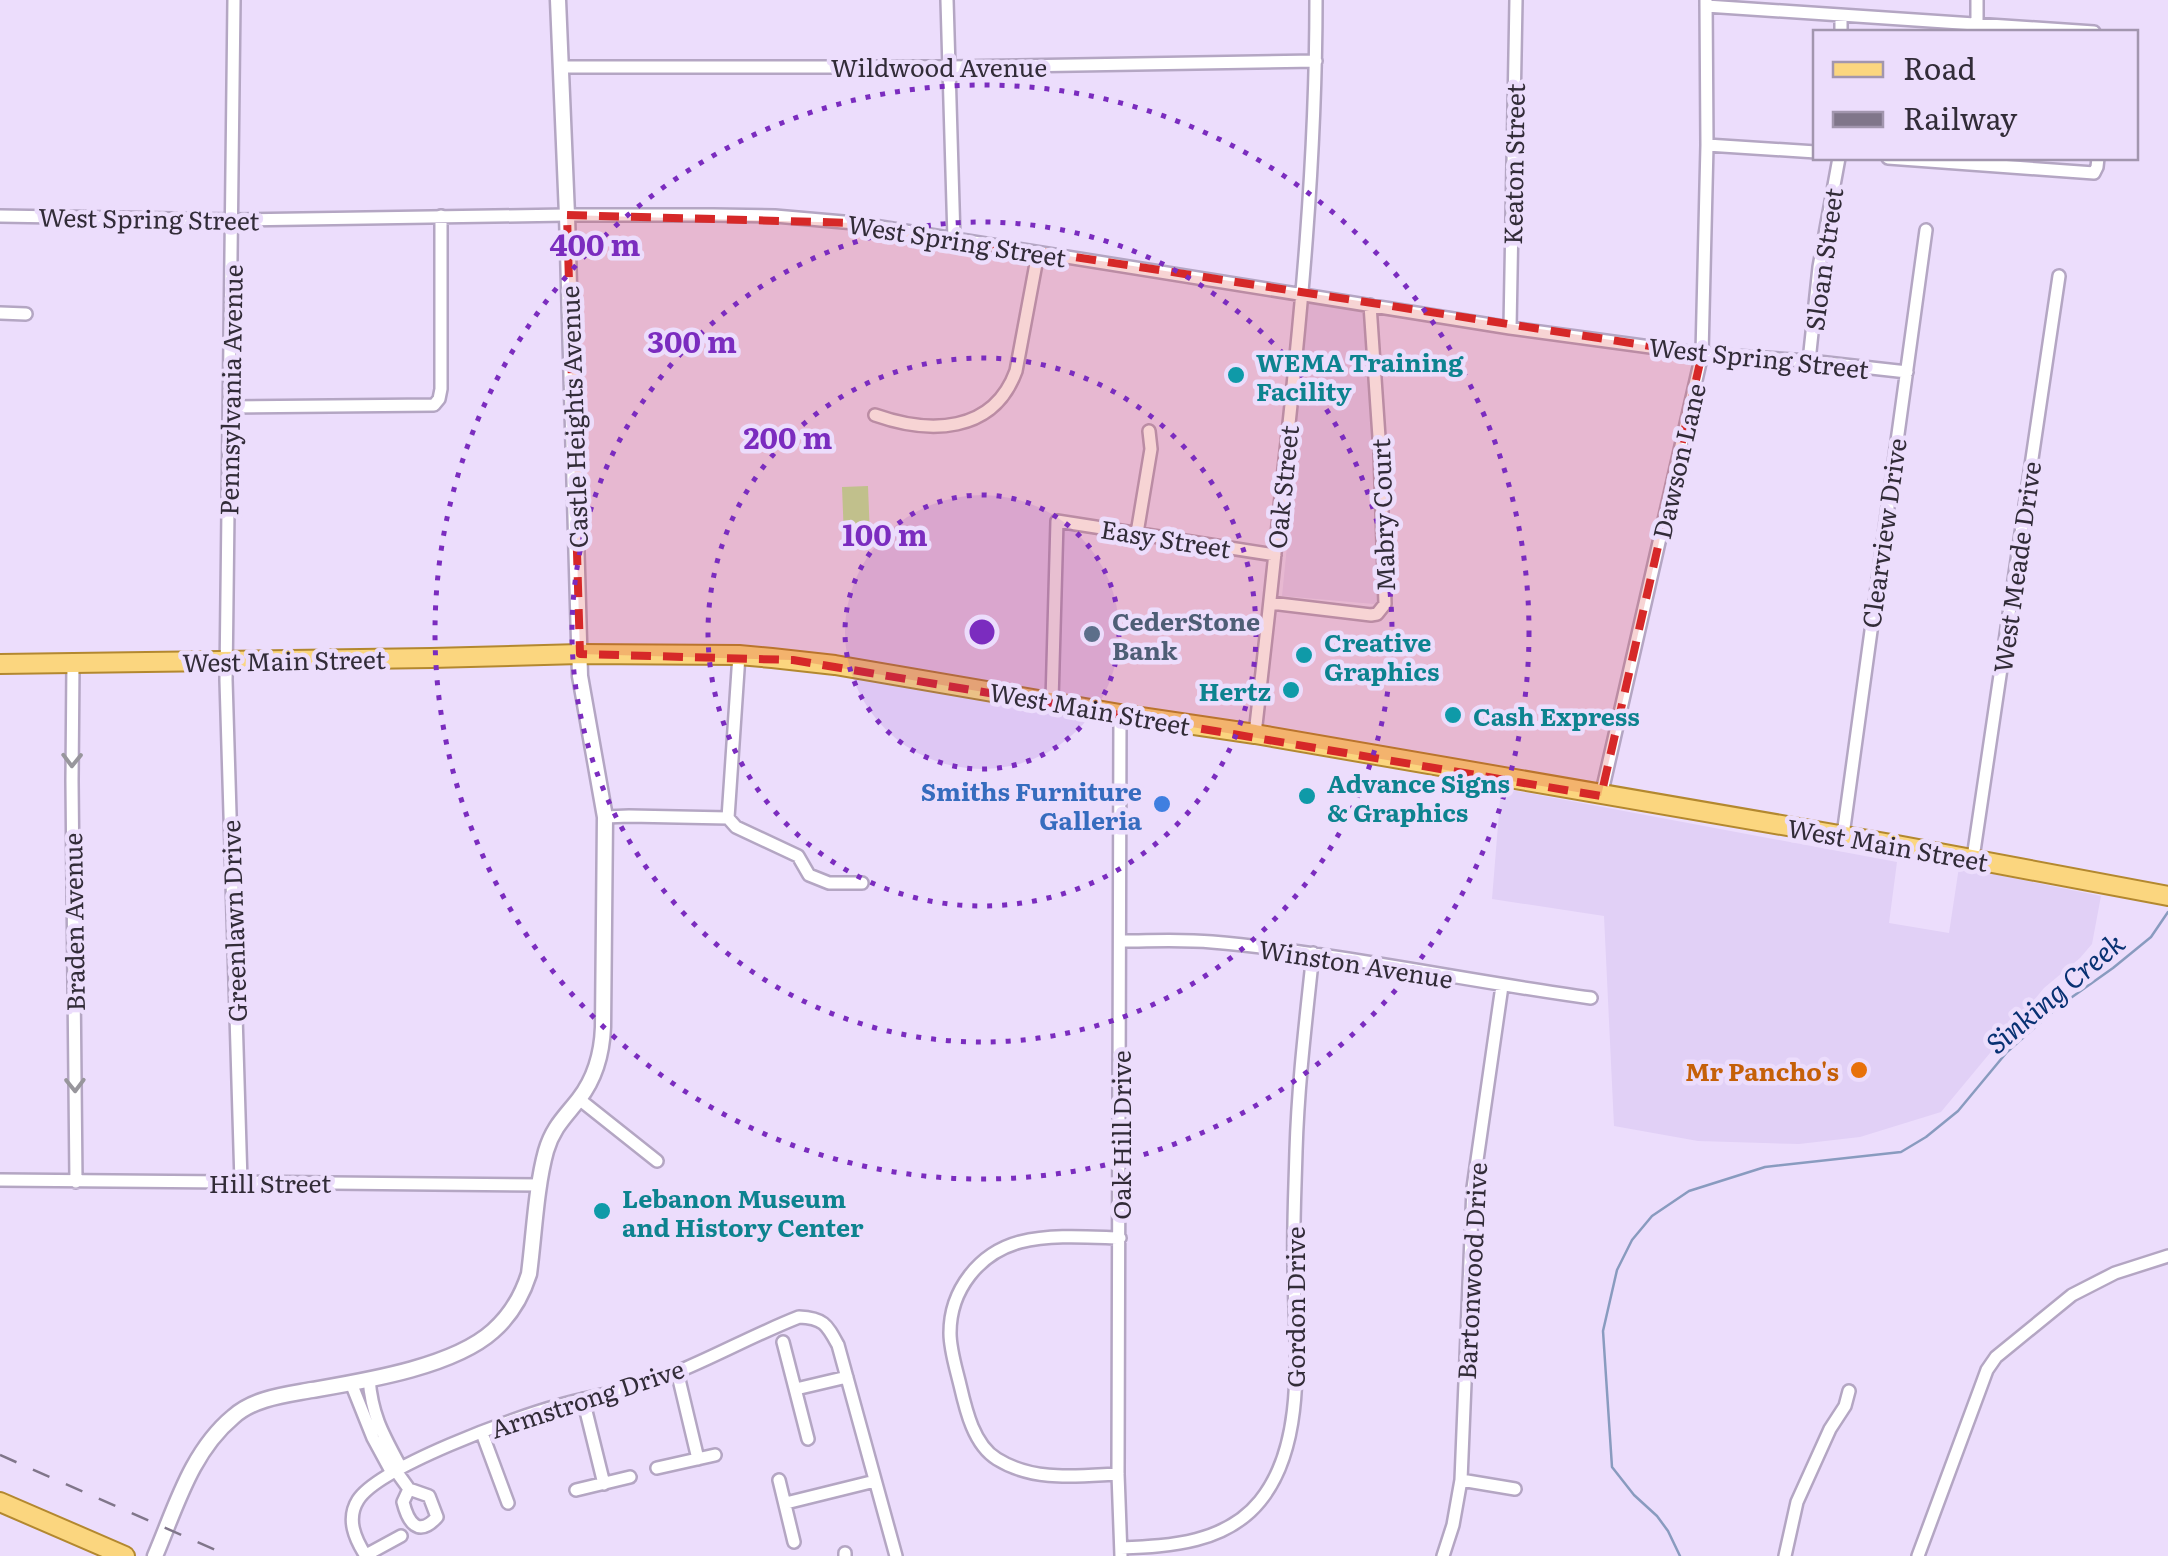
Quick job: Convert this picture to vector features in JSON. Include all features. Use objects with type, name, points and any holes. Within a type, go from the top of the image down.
[{"type":"main road","name":"West Main Street","points":[[0,664],[580,654],[740,655],[835,665],[1973,858],[2168,896]]},
{"type":"main road","points":[[0,1502],[125,1556]]},
{"type":"street","name":"Pennsylvania Avenue","points":[[226,660],[234,0]]},
{"type":"street","name":"Castle Heights Avenue","points":[[155,1556],[195,1462],[208,1440],[235,1414],[267,1400],[432,1362],[482,1340],[506,1318],[530,1274],[546,1150],[565,1112],[579,1099],[595,1071],[602,1047],[605,817],[580,676],[558,0]]},
{"type":"street","points":[[948,0],[954,239]]},
{"type":"street","name":"Oak Street","points":[[1254,734],[1303,294],[1316,0]]},
{"type":"street","name":"Keaton Street","points":[[1510,328],[1516,0]]},
{"type":"street","points":[[1977,0],[1977,28]]},
{"type":"street","points":[[1706,3],[2036,30]]},
{"type":"street","name":"Dawson Lane","points":[[1601,796],[1702,354],[1706,3]]},
{"type":"street","points":[[1841,15],[1841,30]]},
{"type":"street","name":"Wildwood Avenue","points":[[561,67],[950,67],[1316,61]]},
{"type":"street","points":[[1706,145],[1813,152]]},
{"type":"street","name":"Sloan Street","points":[[1808,361],[1819,267],[1839,160]]},
{"type":"street","points":[[1946,160],[2094,173],[2098,160]]},
{"type":"street","name":"West Spring Street","points":[[0,216],[232,220],[567,214],[809,218],[1510,328],[1702,354],[1907,372]]},
{"type":"street","points":[[230,407],[434,405],[441,389],[441,216]]},
{"type":"street","name":"Clearview Drive","points":[[1842,836],[1926,230]]},
{"type":"street","points":[[875,415],[914,426],[949,427],[976,418],[995,404],[1011,385],[1016,371],[1038,253]]},
{"type":"street","name":"West Meade Drive","points":[[1973,858],[2059,276]]},
{"type":"street","name":"Mabry Court","points":[[1270,603],[1371,614],[1377,614],[1385,604],[1370,305]]},
{"type":"street","points":[[0,313],[26,314]]},
{"type":"street","points":[[1136,533],[1151,449],[1149,431]]},
{"type":"street","name":"Easy Street","points":[[1052,701],[1056,522],[1275,555]]},
{"type":"street","points":[[740,655],[728,818],[736,827],[798,856],[809,874],[829,882],[862,883]]},
{"type":"street","name":"Greenlawn Drive","points":[[226,660],[242,1182]]},
{"type":"street","name":"Braden Avenue","points":[[73,662],[76,1182]]},
{"type":"street","name":"Oak Hill Drive","points":[[1120,714],[1120,1552]]},
{"type":"street","points":[[605,817],[728,818]]},
{"type":"street","name":"Winston Avenue","points":[[1120,941],[1207,942],[1313,953],[1591,998]]},
{"type":"street","name":"Gordon Drive","points":[[1120,1552],[1187,1544],[1232,1526],[1261,1500],[1282,1464],[1295,1393],[1298,1098],[1313,953]]},
{"type":"street","name":"Bartonwood Drive","points":[[1443,1556],[1461,1480],[1472,1188],[1502,986]]},
{"type":"street","points":[[579,1099],[657,1161]]},
{"type":"street","name":"Hill Street","points":[[0,1180],[540,1185]]},
{"type":"street","points":[[1118,1474],[1037,1474],[990,1454],[980,1444],[961,1390],[950,1331],[962,1283],[991,1255],[1037,1239],[1120,1238]]},
{"type":"street","points":[[1918,1556],[1987,1370],[1996,1357],[2072,1295],[2115,1273],[2168,1256]]},
{"type":"street","name":"Armstrong Drive","points":[[366,1556],[352,1524],[357,1501],[396,1471],[556,1406],[638,1386],[799,1317],[826,1324],[838,1345],[896,1556]]},
{"type":"street","points":[[783,1342],[808,1440]]},
{"type":"street","points":[[677,1371],[698,1459]]},
{"type":"street","points":[[796,1390],[847,1377]]},
{"type":"street","points":[[369,1379],[371,1404],[396,1471]]},
{"type":"street","points":[[351,1383],[373,1438],[408,1489]]},
{"type":"street","points":[[1785,1556],[1797,1502],[1849,1391]]},
{"type":"street","points":[[583,1399],[604,1484]]},
{"type":"street","points":[[482,1433],[508,1503]]},
{"type":"street","points":[[657,1468],[715,1456]]},
{"type":"street","points":[[576,1490],[630,1477]]},
{"type":"street","points":[[779,1480],[794,1542]]},
{"type":"street","points":[[1461,1480],[1516,1489]]},
{"type":"street","points":[[786,1503],[876,1481]]},
{"type":"street","points":[[366,1556],[401,1536]]},
{"type":"highlighted area","points":[[567,215],[855,223],[1702,354],[1601,796],[793,660],[580,654]]},
{"type":"shaded area","points":[[1306,301],[1365,311],[1379,594],[1374,604],[1282,596],[1298,436],[1291,434]]},
{"type":"shaded area","points":[[1501,788],[1897,862],[1889,923],[1949,933],[1959,867],[2101,896],[2092,944],[2044,988],[1941,1112],[1860,1137],[1799,1144],[1698,1141],[1614,1126],[1604,916],[1492,899]]},
{"type":"green space","points":[[868,486],[870,537],[844,538],[842,487]]},
{"type":"waterway","name":"Sinking Creek","points":[[1680,1556],[1657,1516],[1612,1467],[1603,1331],[1617,1270],[1632,1240],[1652,1216],[1689,1191],[1765,1167],[1901,1152],[1926,1137],[1958,1111],[2007,1052],[2058,1007],[2151,937],[2168,912]]},
{"type":"railway","points":[[0,1455],[229,1556]]},
{"type":"place","name":"WEMA Training Facility","points":[[1236,375]]},
{"type":"place","name":"CederStone Bank","points":[[1092,634]]},
{"type":"place","name":"Creative Graphics","points":[[1304,655]]},
{"type":"place","name":"Hertz","points":[[1291,690]]},
{"type":"place","name":"Cash Express","points":[[1453,715]]},
{"type":"place","name":"Advance Signs & Graphics","points":[[1307,796]]},
{"type":"place","name":"Smiths Furniture Galleria","points":[[1162,804]]},
{"type":"place","name":"Mr Pancho's","points":[[1859,1070]]},
{"type":"place","name":"Lebanon Museum and History Center","points":[[602,1211]]}]
